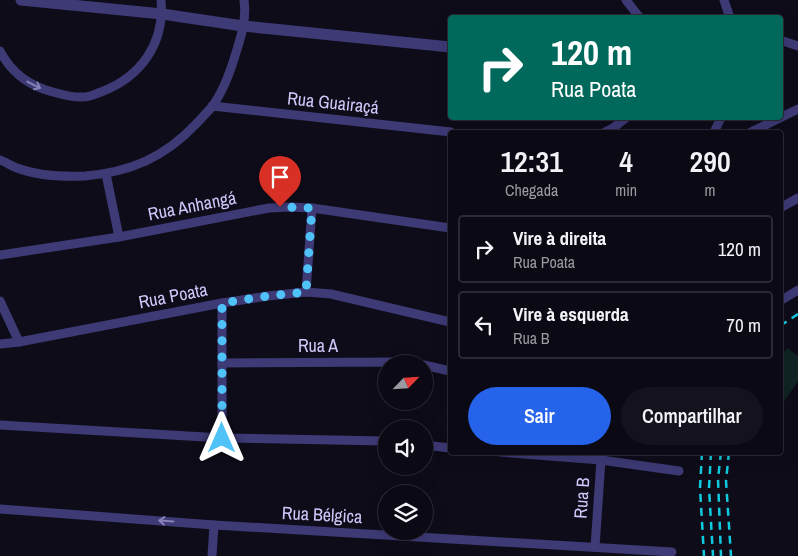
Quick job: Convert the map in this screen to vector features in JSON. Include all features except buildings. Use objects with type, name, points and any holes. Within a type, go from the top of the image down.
[{"type":"street","points":[[21,0],[162,14],[243,26],[448,47]]},
{"type":"street","points":[[0,50],[16,72],[35,86],[68,96],[90,96],[122,82],[132,75],[147,57],[156,40],[162,14],[162,0]]},
{"type":"street","points":[[0,160],[17,168],[44,175],[106,174],[145,162],[171,147],[185,136],[212,106],[228,76],[243,26],[244,0]]},
{"type":"street","points":[[626,0],[638,15]]},
{"type":"street","points":[[724,0],[729,15]]},
{"type":"street","points":[[783,41],[798,46]]},
{"type":"street","name":"Rua Guairaçá","points":[[212,106],[448,132]]},
{"type":"street","points":[[783,116],[798,109]]},
{"type":"street","points":[[610,130],[623,120]]},
{"type":"street","points":[[755,130],[776,120]]},
{"type":"street","points":[[106,174],[119,236]]},
{"type":"street","points":[[783,206],[798,198]]},
{"type":"street","name":"Rua Anhangá","points":[[0,254],[119,236],[269,208],[312,208],[448,228]]},
{"type":"street","points":[[306,292],[312,208]]},
{"type":"street","points":[[783,299],[798,290]]},
{"type":"street","name":"Rua Poata","points":[[0,344],[222,303],[306,292],[331,294],[448,322]]},
{"type":"street","points":[[0,301],[19,342]]},
{"type":"street","points":[[222,303],[222,438]]},
{"type":"street","name":"Rua A","points":[[222,363],[378,362]]},
{"type":"street","points":[[433,367],[448,371]]},
{"type":"street","points":[[0,426],[222,438],[378,441]]},
{"type":"street","points":[[433,446],[448,448]]},
{"type":"street","points":[[576,455],[602,456],[678,471]]},
{"type":"street","name":"Rua B","points":[[595,547],[602,456]]},
{"type":"street","name":"Rua Bélgica","points":[[0,509],[214,525],[672,552]]},
{"type":"street","points":[[212,556],[214,525]]},
{"type":"green space","points":[[787,348],[798,356],[798,381],[783,403],[783,354]]},
{"type":"railway","points":[[783,324],[798,314]]},
{"type":"railway","points":[[702,455],[700,488],[704,556]]},
{"type":"railway","points":[[711,455],[709,488],[713,556]]},
{"type":"railway","points":[[721,455],[718,479],[721,556]]},
{"type":"railway","points":[[729,455],[726,481],[731,556]]},
{"type":"route","points":[[222,438],[222,303],[306,292],[312,208],[280,207]]}]
